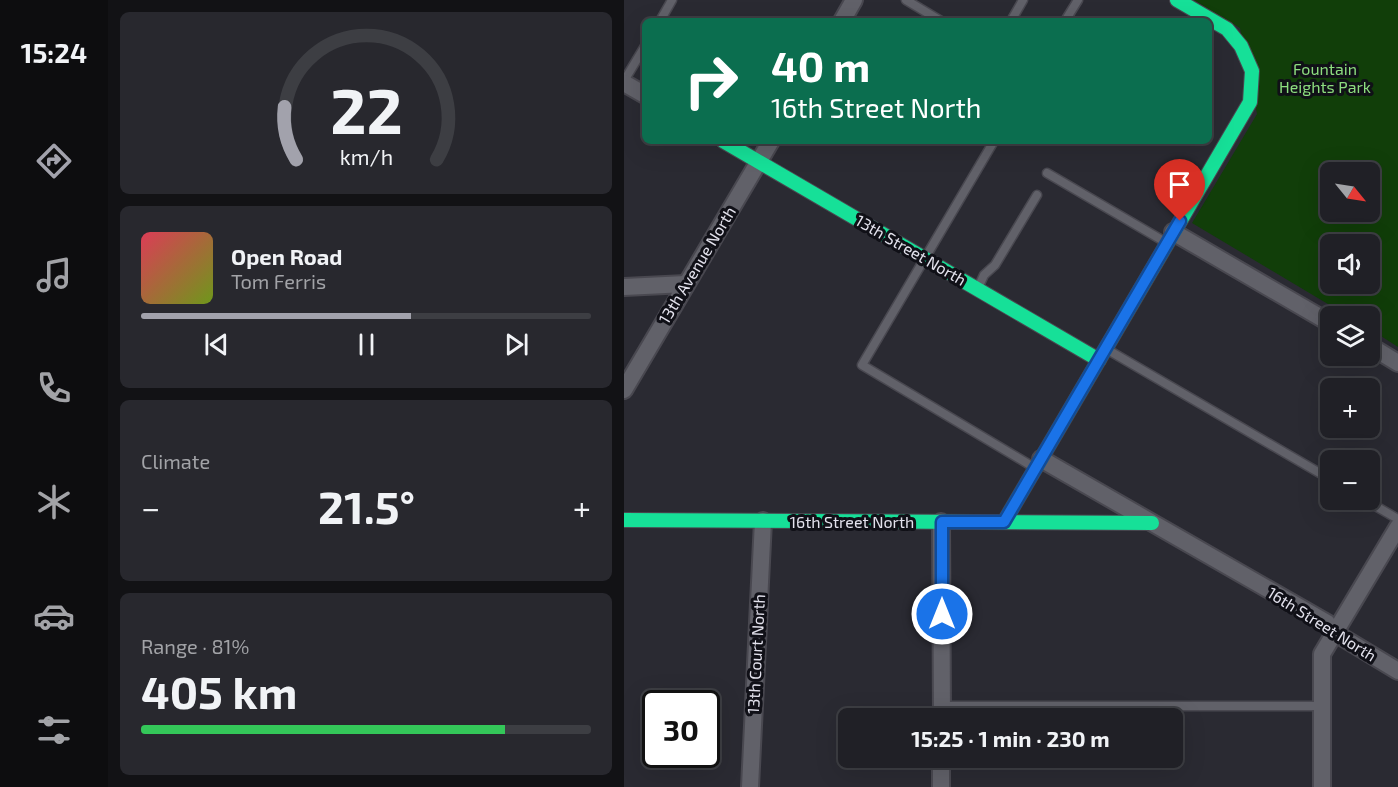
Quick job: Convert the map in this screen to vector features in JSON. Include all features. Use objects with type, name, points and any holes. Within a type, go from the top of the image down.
[{"type":"street","points":[[844,18],[854,0]]},
{"type":"street","points":[[1177,0],[1207,18]]},
{"type":"street","points":[[1004,522],[1250,102],[1252,71],[1241,46],[1227,30],[1212,21]]},
{"type":"street","points":[[624,82],[642,93]]},
{"type":"street","name":"13th Street North","points":[[728,144],[977,289],[1102,354]]},
{"type":"street","name":"13th Avenue North","points":[[624,390],[769,144]]},
{"type":"street","points":[[1170,238],[1320,319]]},
{"type":"street","points":[[624,287],[686,284]]},
{"type":"street","points":[[1380,352],[1398,363]]},
{"type":"street","name":"16th Street North","points":[[1038,464],[1201,549],[1327,623],[1335,633],[1398,671]]},
{"type":"street","name":"16th Street North","points":[[624,520],[1152,523]]},
{"type":"street","name":"13th Court North","points":[[750,787],[763,521]]},
{"type":"street","points":[[942,522],[942,708]]},
{"type":"street","points":[[1322,787],[1322,654],[1398,527]]},
{"type":"street","points":[[941,768],[941,787]]},
{"type":"lane","points":[[662,18],[672,0]]},
{"type":"lane","points":[[906,0],[936,18]]},
{"type":"lane","points":[[1013,18],[1023,0]]},
{"type":"lane","points":[[1067,18],[1078,0]]},
{"type":"lane","points":[[624,82],[642,51]]},
{"type":"lane","points":[[992,144],[862,365],[1038,464]]},
{"type":"lane","points":[[1047,173],[1170,238]]},
{"type":"lane","points":[[977,289],[984,275],[995,265],[1037,195]]},
{"type":"lane","points":[[1102,354],[1320,474]]},
{"type":"lane","points":[[1380,509],[1398,519]]},
{"type":"lane","points":[[1183,708],[1322,706]]},
{"type":"green space","name":"Fountain Heights Park","points":[[1194,0],[1398,0],[1398,347],[1380,335],[1380,306],[1331,306],[1192,223],[1257,114],[1240,28]]},
{"type":"traffic: fast","points":[[1177,0],[1208,18]]},
{"type":"traffic: fast","points":[[1004,522],[1250,102],[1252,71],[1241,46],[1227,29],[1212,20]]},
{"type":"traffic: fast","points":[[728,144],[1099,360]]},
{"type":"traffic: fast","points":[[624,520],[1152,523]]},
{"type":"route","points":[[942,614],[942,522],[1004,522],[1180,221]]}]
